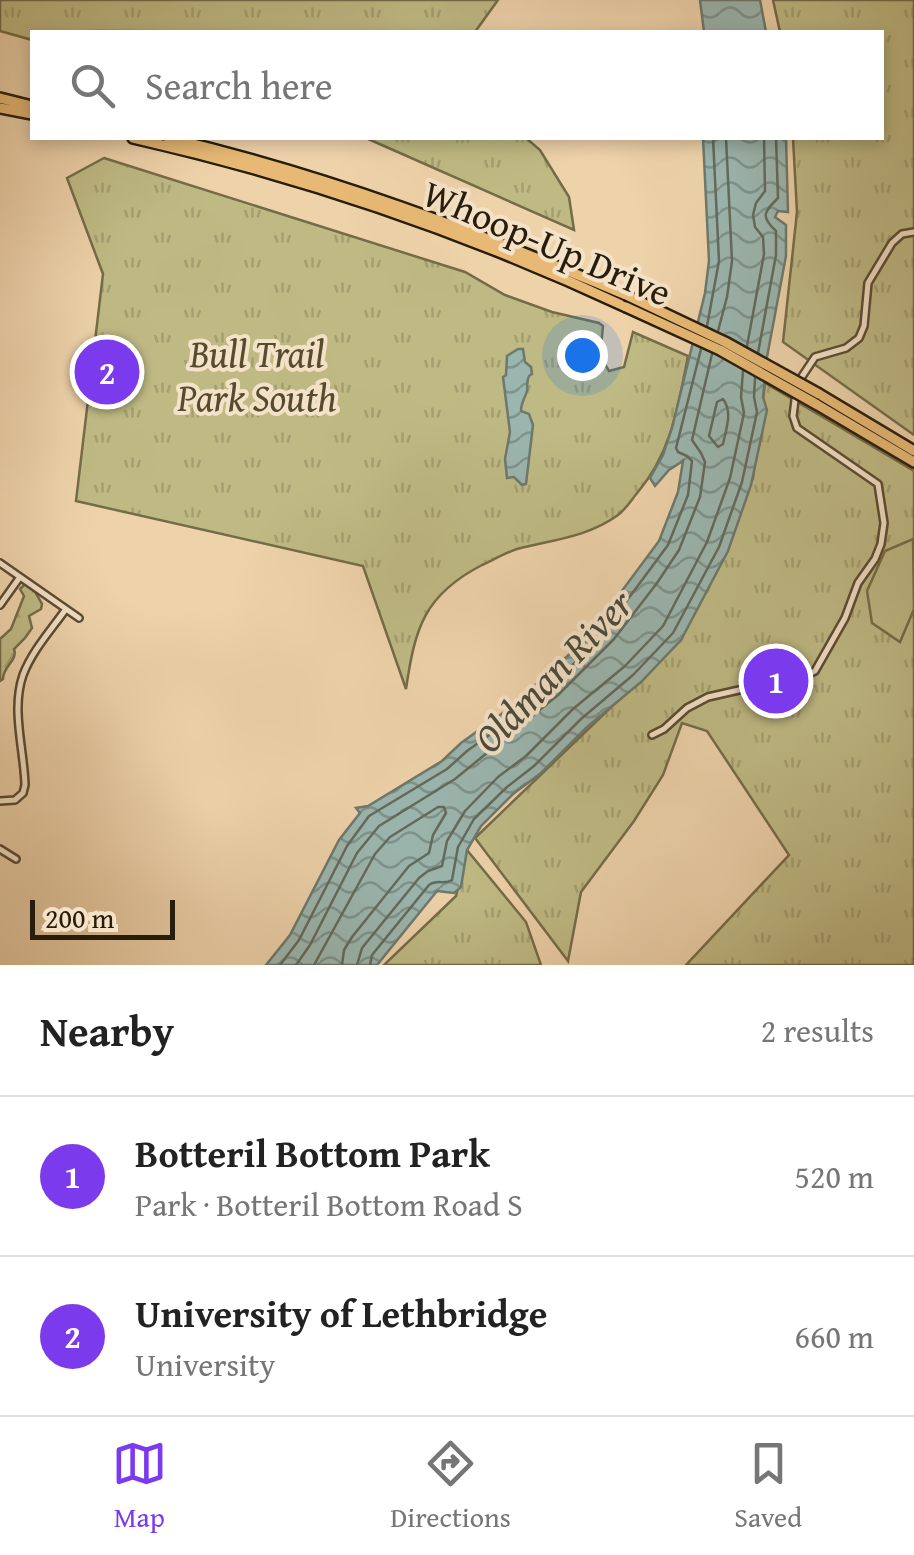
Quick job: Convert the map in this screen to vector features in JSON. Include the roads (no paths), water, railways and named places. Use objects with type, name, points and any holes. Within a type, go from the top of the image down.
[{"type":"highway","points":[[0,98],[30,106]]},
{"type":"highway","points":[[0,108],[30,114]]},
{"type":"highway","name":"Whoop-Up Drive","points":[[141,140],[236,163],[387,209],[478,242],[720,350],[818,399]]},
{"type":"highway","name":"Whoop-Up Drive","points":[[176,140],[288,170],[389,203],[626,295],[725,342],[914,462]]},
{"type":"highway","points":[[818,399],[914,449]]},
{"type":"street","points":[[652,735],[708,697],[809,674],[819,667],[845,618],[858,583],[881,544],[884,516],[878,484],[797,428],[795,400],[801,378],[815,356],[846,348],[859,338],[868,284],[892,242],[902,234],[914,232]]},
{"type":"street","points":[[0,563],[78,618]]},
{"type":"street","points":[[0,605],[20,577]]},
{"type":"street","points":[[0,801],[10,802],[23,793],[18,708],[22,677],[66,609]]},
{"type":"street","points":[[0,848],[16,859]]},
{"type":"water","points":[[700,0],[760,0],[766,30],[704,30]]},
{"type":"water","name":"Oldman River","points":[[703,140],[786,140],[788,212],[778,211],[775,217],[786,225],[786,256],[767,357],[763,397],[767,410],[751,485],[728,551],[681,640],[641,682],[481,826],[467,850],[461,887],[454,893],[437,891],[377,965],[266,965],[290,935],[339,840],[360,813],[356,808],[368,806],[442,761],[507,710],[572,652],[659,541],[678,492],[683,461],[655,486],[650,478],[672,428],[705,293],[709,261]]},
{"type":"water","points":[[523,349],[532,374],[521,408],[529,414],[533,425],[526,484],[522,485],[514,477],[507,478],[505,459],[510,432],[503,377],[507,356]]},
{"type":"place","name":"University of Lethbridge","points":[[107,372]]},
{"type":"place","name":"Botteril Bottom Park","points":[[776,681]]},
{"type":"park label","name":"Bull Trail Park South","points":[[257,376]]}]
